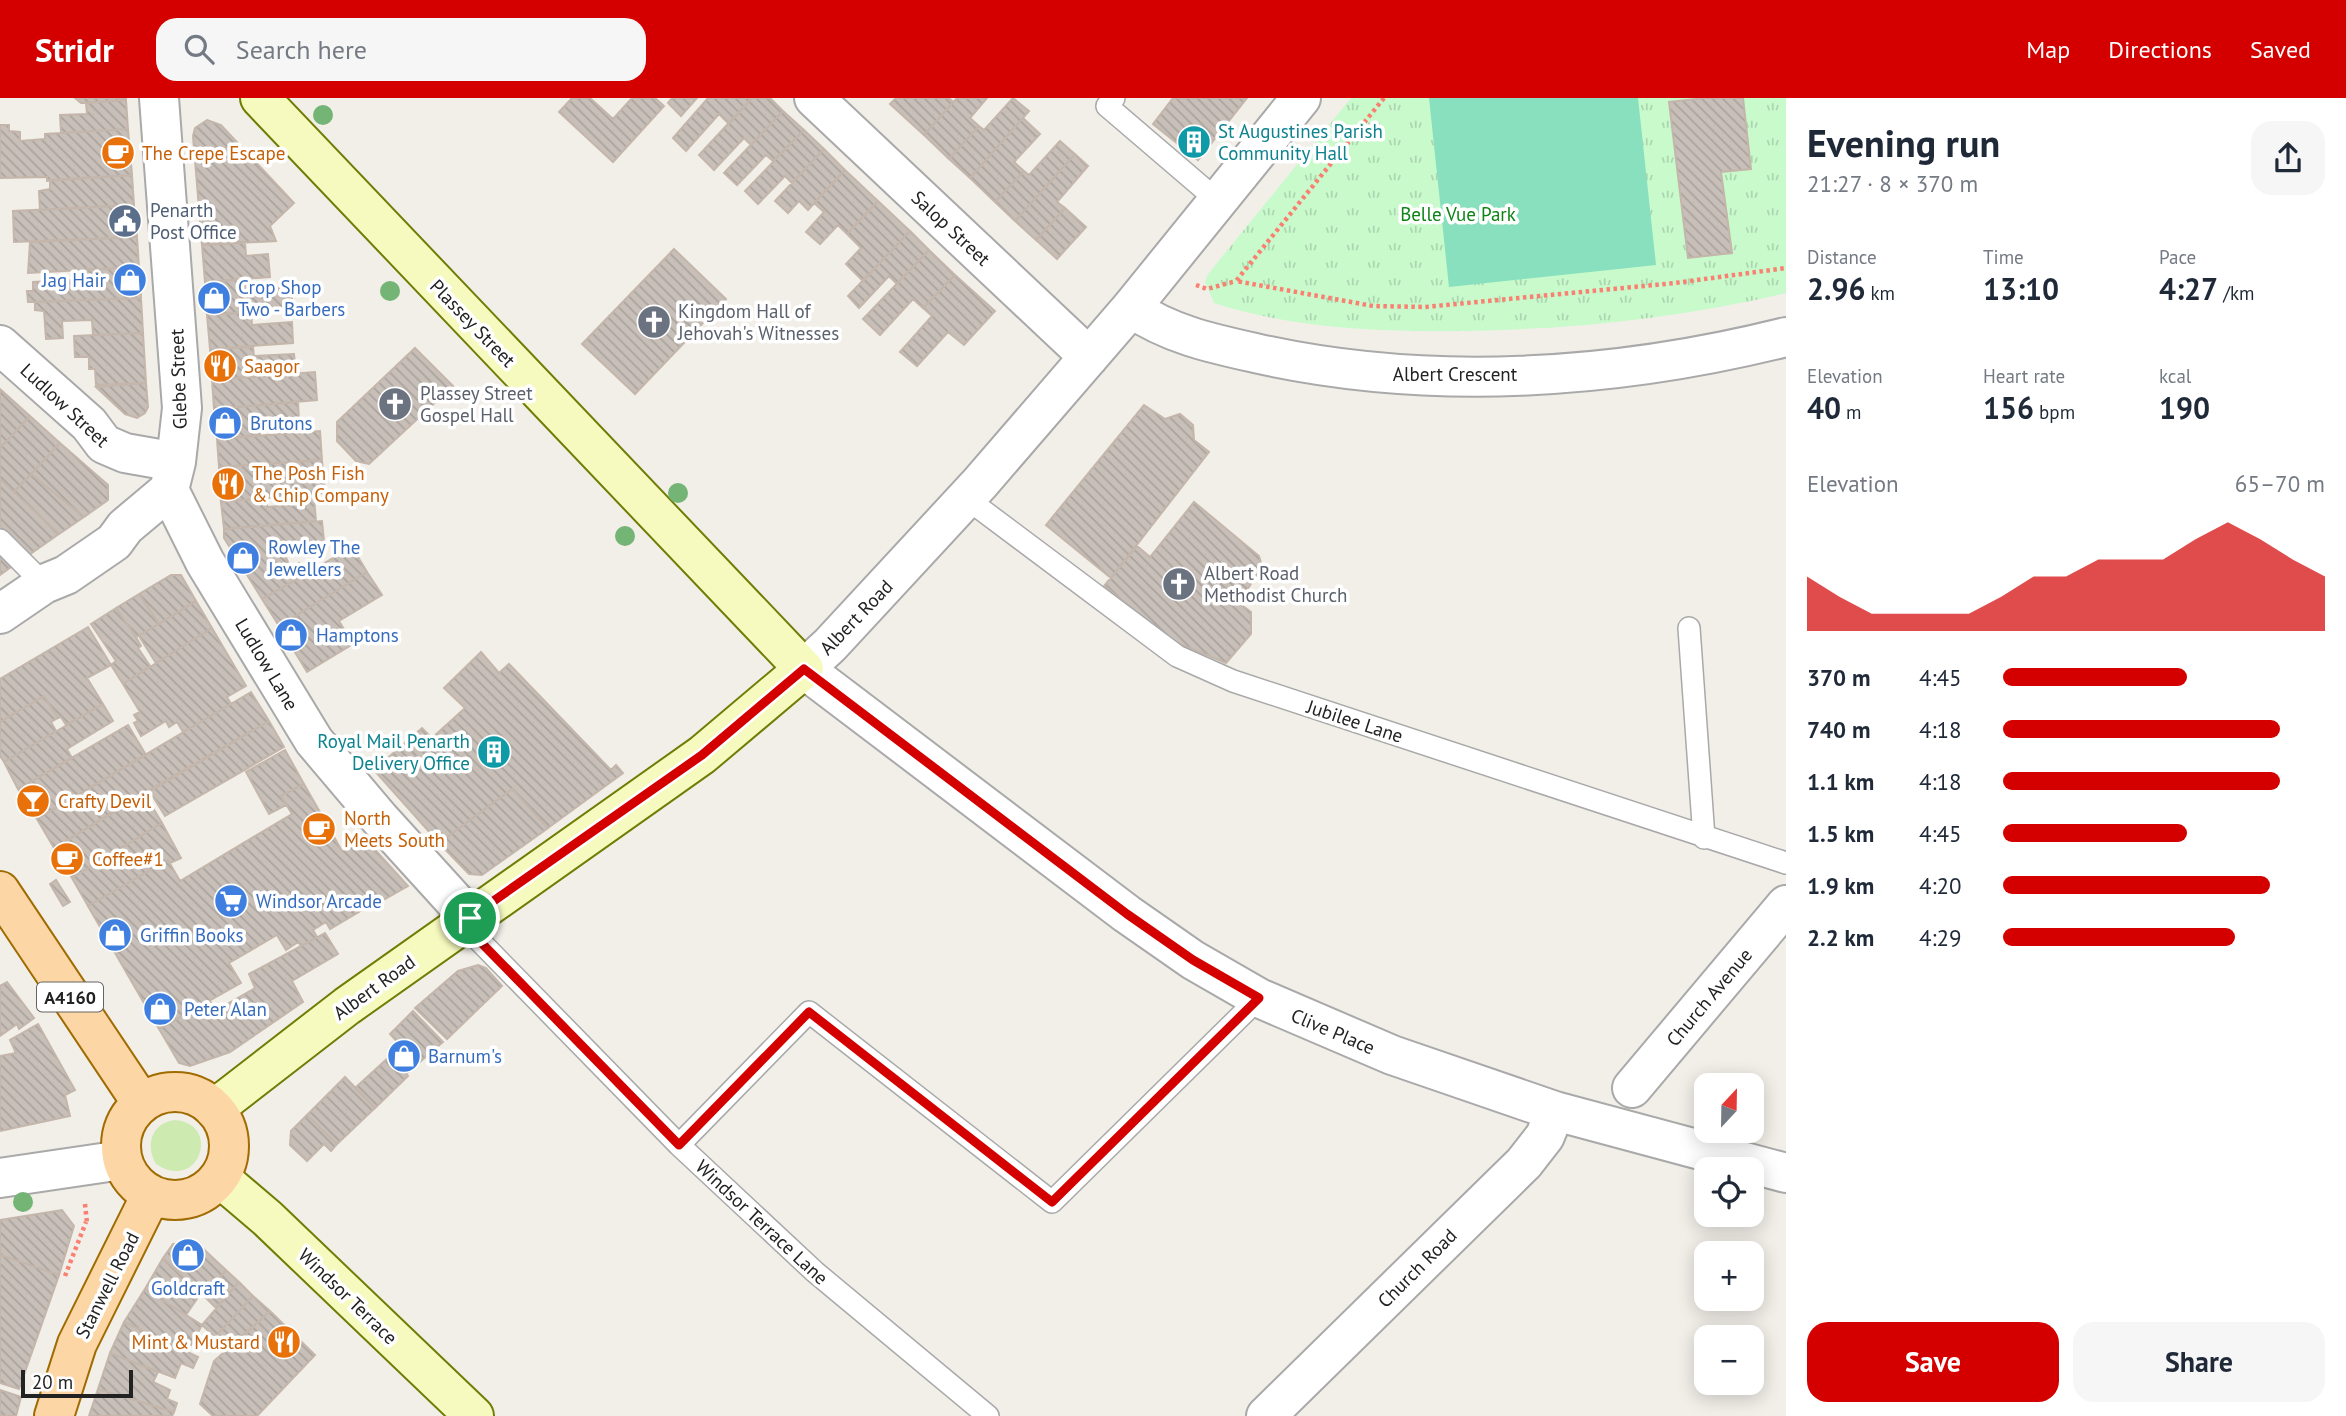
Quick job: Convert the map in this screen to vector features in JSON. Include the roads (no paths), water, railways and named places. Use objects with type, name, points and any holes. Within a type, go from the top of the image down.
[{"type":"main road","name":"A4160","points":[[0,891],[141,1102]]},
{"type":"main road","points":[[169,1092],[184,1092],[199,1097],[214,1109],[223,1120],[229,1138],[228,1156],[220,1178],[200,1194],[185,1200],[151,1195],[129,1176],[122,1160],[120,1145],[129,1115],[141,1102],[169,1092]]},
{"type":"main road","name":"Stanwell Road","points":[[54,1416],[77,1344],[151,1195]]},
{"type":"street","name":"Glebe Street","points":[[159,98],[182,408],[173,476]]},
{"type":"street","name":"Plassey Street","points":[[260,98],[804,669]]},
{"type":"street","name":"Salop Street","points":[[814,98],[1089,357]]},
{"type":"street","name":"Albert Road","points":[[214,1109],[466,920],[702,755],[830,645],[967,498],[1089,357],[1301,98]]},
{"type":"street","name":"Albert Crescent","points":[[1131,308],[1173,332],[1213,344],[1355,372],[1420,376],[1481,376],[1638,366],[1786,337]]},
{"type":"street","name":"Ludlow Street","points":[[0,345],[89,424],[104,444],[173,476]]},
{"type":"street","points":[[0,614],[44,584],[66,575],[114,542],[173,476]]},
{"type":"street","name":"Ludlow Lane","points":[[173,476],[205,562],[314,741],[466,920]]},
{"type":"street","name":"Clive Place","points":[[804,669],[1127,914],[1193,960],[1259,998],[1392,1055],[1555,1111],[1786,1173]]},
{"type":"street","name":"Church Avenue","points":[[1632,1088],[1786,905]]},
{"type":"street","name":"Church Road","points":[[1266,1416],[1524,1163],[1545,1136],[1555,1111]]},
{"type":"street","points":[[0,1178],[122,1160]]},
{"type":"street","name":"Windsor Terrace","points":[[220,1178],[267,1218],[474,1416]]},
{"type":"lane","points":[[1114,98],[1107,106],[1218,201]]},
{"type":"lane","name":"Jubilee Lane","points":[[967,498],[1177,656],[1233,681],[1786,863]]},
{"type":"lane","points":[[0,540],[44,584]]},
{"type":"lane","points":[[1689,628],[1704,838]]},
{"type":"lane","name":"Windsor Terrace Lane","points":[[466,920],[679,1145],[815,1272],[988,1416]]},
{"type":"lane","points":[[679,1145],[809,1012],[1052,1202],[1259,998]]},
{"type":"place","name":"St Augustines Parish Community Hall","points":[[1194,142]]},
{"type":"place","name":"The Crepe Escape","points":[[118,153]]},
{"type":"place","name":"Penarth Post Office","points":[[125,221]]},
{"type":"place","name":"Jag Hair","points":[[130,280]]},
{"type":"place","name":"Crop Shop Two - Barbers","points":[[214,298]]},
{"type":"place","name":"Kingdom Hall of Jehovah's Witnesses","points":[[654,322]]},
{"type":"place","name":"Saagor","points":[[220,366]]},
{"type":"place","name":"Plassey Street Gospel Hall","points":[[395,404]]},
{"type":"place","name":"Brutons","points":[[225,423]]},
{"type":"place","name":"The Posh Fish & Chip Company","points":[[228,484]]},
{"type":"place","name":"Rowley The Jewellers","points":[[243,558]]},
{"type":"place","name":"Albert Road Methodist Church","points":[[1179,584]]},
{"type":"place","name":"Hamptons","points":[[291,635]]},
{"type":"place","name":"Royal Mail Penarth Delivery Office","points":[[494,752]]},
{"type":"place","name":"Crafty Devil","points":[[33,801]]},
{"type":"place","name":"North Meets South","points":[[319,829]]},
{"type":"place","name":"Coffee#1","points":[[67,859]]},
{"type":"place","name":"Windsor Arcade","points":[[231,901]]},
{"type":"place","name":"Griffin Books","points":[[115,935]]},
{"type":"place","name":"Peter Alan","points":[[160,1009]]},
{"type":"place","name":"Barnum's","points":[[404,1056]]},
{"type":"place","name":"Goldcraft","points":[[188,1255]]},
{"type":"place","name":"Mint & Mustard","points":[[284,1342]]},
{"type":"park label","name":"Belle Vue Park","points":[[1458,214]]}]
